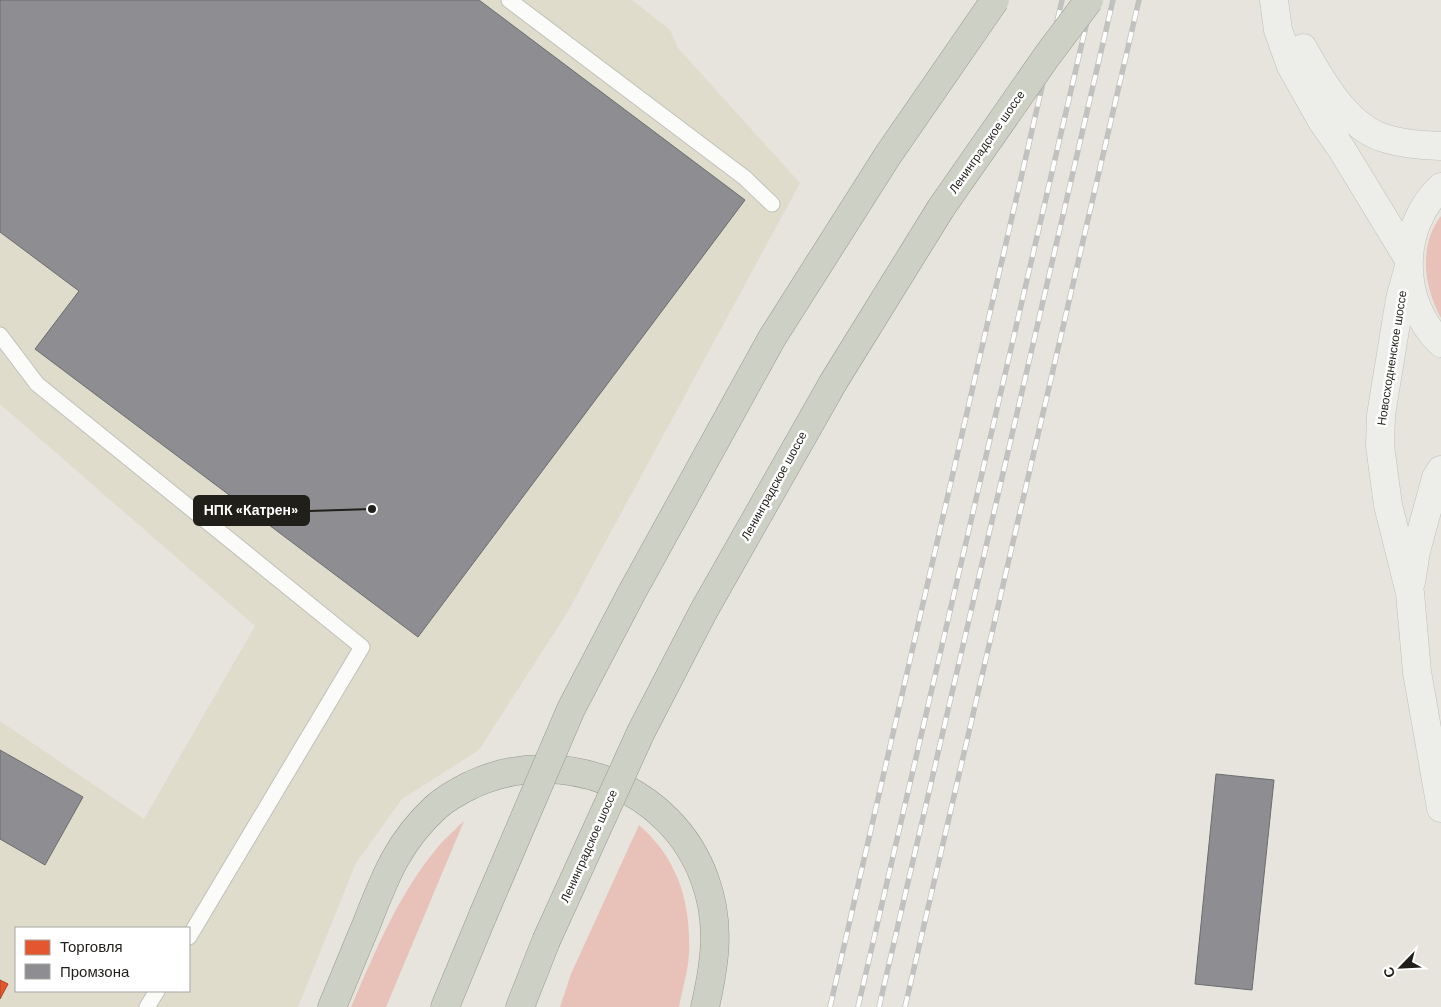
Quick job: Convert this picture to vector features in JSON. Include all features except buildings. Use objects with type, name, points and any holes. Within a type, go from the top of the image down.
[{"type":"highway","points":[[446,1001],[571,709],[631,594],[772,338],[888,154],[995,0]]},
{"type":"highway","name":"Ленинградское шоссе","points":[[520,1007],[546,941],[641,732],[703,612],[834,381],[941,208],[1047,56],[1089,0]]},
{"type":"highway","points":[[332,1007],[389,869],[402,845],[418,824],[445,801],[484,779],[510,772],[537,768],[564,769],[616,784],[639,797],[660,814],[678,833],[694,855],[705,880],[712,906],[716,933],[715,959],[705,1007]]},
{"type":"main road","points":[[1274,0],[1278,30],[1291,66],[1322,122],[1356,172],[1408,264],[1411,290],[1417,308],[1441,343]]},
{"type":"main road","points":[[1284,0],[1286,12],[1321,80],[1352,118],[1367,130],[1382,138],[1414,144],[1441,146]]},
{"type":"main road","name":"Новосходненское шоссе","points":[[1441,187],[1426,204],[1417,220],[1411,239],[1381,415],[1380,446],[1388,505],[1410,593],[1417,672],[1441,808]]},
{"type":"main road","name":"Новосходненское шоссе","points":[[1410,593],[1416,551],[1436,478],[1441,470]]},
{"type":"lane","points":[[509,0],[745,178],[772,204]]},
{"type":"lane","points":[[0,335],[37,384],[362,647],[190,935]]},
{"type":"lane","points":[[147,1007],[156,992]]},
{"type":"shaded area","points":[[0,0],[632,0],[670,30],[678,48],[800,183],[567,613],[479,750],[402,799],[356,863],[298,1007],[0,1007],[0,721],[144,819],[255,626],[0,404]]},
{"type":"shaded area","points":[[1441,216],[1441,318],[1427,280],[1426,253],[1429,240]]},
{"type":"shaded area","points":[[464,821],[386,1007],[351,1007],[388,924],[410,885],[437,848]]},
{"type":"shaded area","points":[[639,825],[664,852],[672,867],[679,883],[688,917],[689,954],[679,1007],[560,1007],[571,974]]},
{"type":"railway","points":[[830,1007],[1062,0]]},
{"type":"railway","points":[[858,1007],[1092,0]]},
{"type":"railway","points":[[879,1007],[1113,0]]},
{"type":"railway","points":[[905,1007],[1139,0]]},
{"type":"place","name":"НПК «Катрен»","points":[[372,509]]}]
